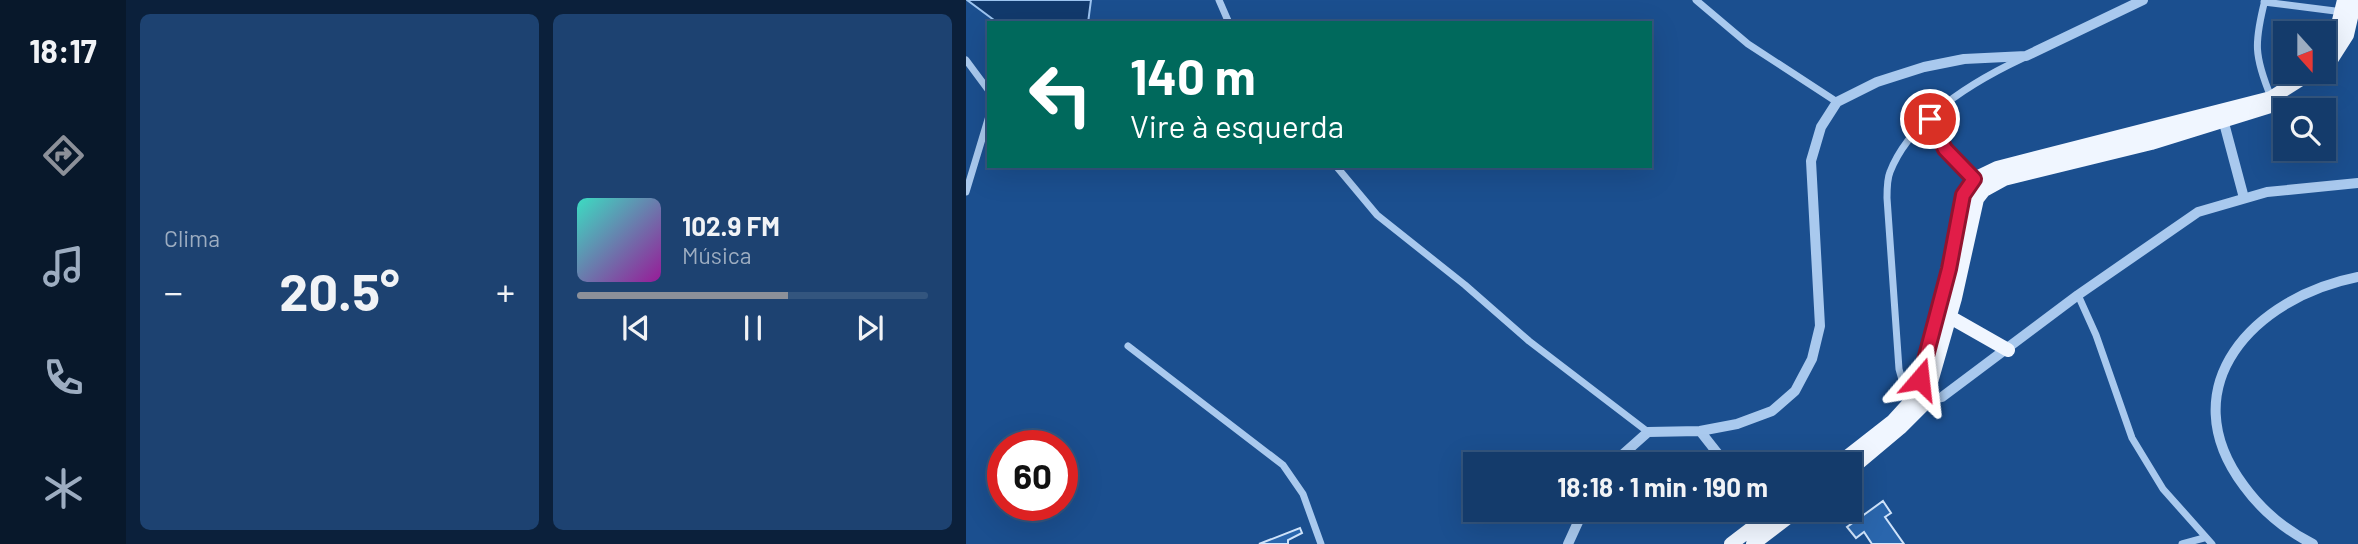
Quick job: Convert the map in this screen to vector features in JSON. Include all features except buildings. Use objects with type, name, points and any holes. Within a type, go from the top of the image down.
[{"type":"main road","points":[[2336,33],[2349,6]]},
{"type":"main road","points":[[2336,52],[2347,35],[2349,6]]},
{"type":"main road","points":[[2278,98],[2296,84]]},
{"type":"main road","points":[[2285,98],[2299,93],[2309,84]]},
{"type":"main road","points":[[2149,136],[2224,123],[2273,102]]},
{"type":"main road","points":[[1854,452],[1919,401],[1963,195],[1979,185],[2273,102]]},
{"type":"main road","points":[[1862,460],[1900,428],[1919,401],[1950,317],[1979,185]]},
{"type":"main road","points":[[1950,317],[2008,350]]},
{"type":"main road","points":[[1731,544],[1761,522]]},
{"type":"main road","points":[[1753,544],[1767,522]]},
{"type":"street","points":[[1219,0],[1228,21]]},
{"type":"street","points":[[1696,0],[1748,44],[1837,102]]},
{"type":"street","points":[[2143,0],[1991,73],[1930,119],[1903,148],[1889,173],[1886,198],[1899,369],[1906,394],[1919,401],[1942,397],[2078,295],[2198,212],[2267,192],[2358,183]]},
{"type":"street","points":[[2273,102],[2262,74],[2255,38],[2264,1],[2349,6]]},
{"type":"street","points":[[1338,168],[1377,215],[1447,270],[1528,341],[1648,432],[1700,431],[1737,424],[1772,411],[1795,391],[1812,359],[1820,326],[1821,296],[1811,203],[1811,161],[1821,127],[1837,102],[1877,82],[1924,68],[1964,59],[2026,56]]},
{"type":"street","points":[[966,61],[987,88]]},
{"type":"street","points":[[1930,119],[1945,149],[1979,185]]},
{"type":"street","points":[[966,192],[987,123]]},
{"type":"street","points":[[2224,123],[2244,198]]},
{"type":"street","points":[[2313,544],[2269,517],[2228,466],[2216,438],[2214,402],[2225,365],[2239,342],[2266,317],[2332,282],[2358,277]]},
{"type":"street","points":[[2078,295],[2096,335],[2132,438],[2163,489],[2212,544]]},
{"type":"street","points":[[1128,346],[1283,465],[1303,494],[1321,544]]},
{"type":"street","points":[[1700,431],[1717,452]]},
{"type":"street","points":[[1626,452],[1648,432]]},
{"type":"street","points":[[1568,544],[1578,522]]},
{"type":"street","points":[[2182,544],[2204,537]]},
{"type":"water","points":[[967,0],[1091,0],[1088,21],[995,21]]},
{"type":"route","points":[[1920,379],[1949,269],[1963,195],[1974,179],[1945,149],[1930,119]]}]
